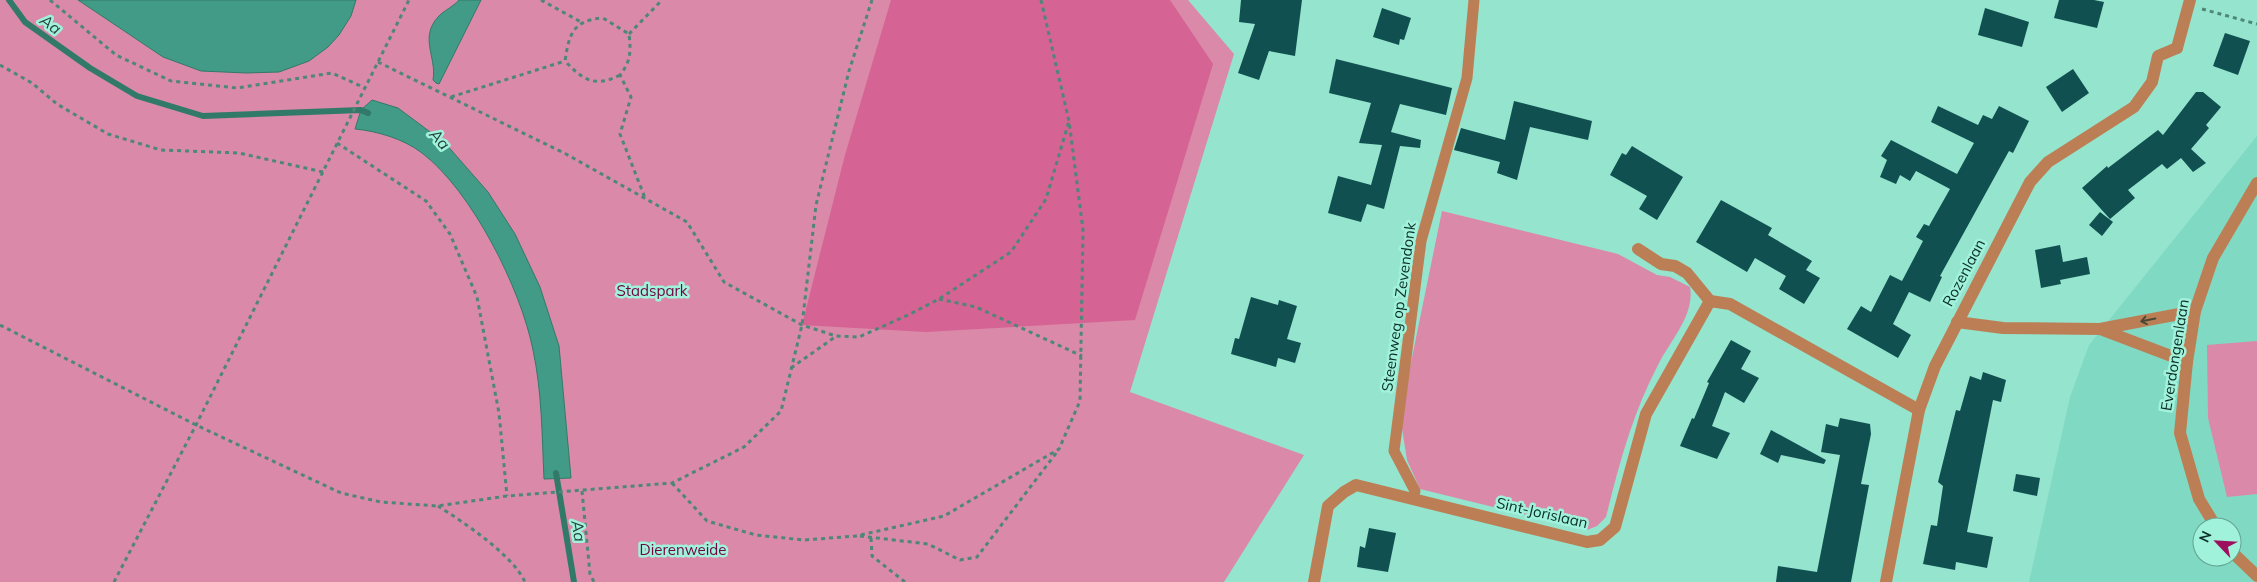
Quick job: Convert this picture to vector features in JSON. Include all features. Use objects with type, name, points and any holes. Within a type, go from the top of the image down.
[{"type":"street","name":"Rozenlaan","points":[[1886,582],[1919,410],[1935,366],[2030,182],[2048,162],[2134,107],[2152,82],[2158,56],[2177,48],[2189,2]]},
{"type":"street","name":"Everdongenlaan","points":[[2210,517],[2199,499],[2180,433],[2187,362],[2195,311],[2213,258],[2255,187]]},
{"type":"street","points":[[1638,249],[1661,264],[1675,266],[1688,274],[1710,300],[1730,304],[1919,410]]},
{"type":"street","name":"Sint-Jorislaan","points":[[1314,582],[1328,506],[1334,499],[1356,486],[1587,542],[1600,540],[1616,527],[1646,414],[1710,300]]},
{"type":"street","points":[[1957,322],[2003,328],[2100,329],[2195,311]]},
{"type":"street","points":[[2100,329],[2187,362]]},
{"type":"street","points":[[2242,562],[2257,576]]},
{"type":"lane","name":"Steenweg op Zevendonk","points":[[1413,499],[1415,490],[1394,451],[1421,241],[1467,78],[1474,0]]},
{"type":"path","points":[[50,0],[116,55],[171,81],[237,88],[332,73],[365,88]]},
{"type":"path","points":[[114,582],[196,425],[409,0]]},
{"type":"path","points":[[629,34],[662,0]]},
{"type":"path","points":[[0,325],[196,425],[292,468],[341,493],[381,502],[437,506],[507,496],[672,484],[744,447],[781,411],[802,325],[816,205],[849,72],[872,0]]},
{"type":"path","points":[[856,536],[928,544],[960,560],[977,557],[1059,449],[1080,401],[1083,230],[1069,121],[1040,0]]},
{"type":"path","points":[[544,1],[581,22],[603,18],[629,34]]},
{"type":"path","points":[[2189,2],[2257,24]]},
{"type":"path","points":[[565,61],[571,34],[581,22]]},
{"type":"path","points":[[565,61],[578,74],[590,81],[607,82],[620,75],[629,64],[631,48],[629,34]]},
{"type":"path","points":[[450,97],[565,61]]},
{"type":"path","points":[[378,62],[566,154],[687,222],[724,282],[802,325],[836,336],[859,337],[939,299],[1011,252],[1046,199],[1069,121]]},
{"type":"path","points":[[0,65],[32,84],[57,104],[102,131],[162,150],[199,153],[239,152],[323,172]]},
{"type":"path","points":[[620,75],[631,97],[620,134],[645,199]]},
{"type":"path","points":[[337,143],[426,201],[450,234],[477,297],[499,413],[507,496]]},
{"type":"path","points":[[939,299],[976,307],[1082,356]]},
{"type":"path","points":[[791,368],[836,336]]},
{"type":"path","points":[[672,484],[707,521],[715,524],[756,535],[804,540],[856,536],[944,516],[1059,449]]},
{"type":"path","points":[[582,491],[590,574],[594,582]]},
{"type":"path","points":[[437,506],[469,526],[497,550],[521,574],[525,582]]},
{"type":"path","points":[[871,538],[872,556],[905,582]]},
{"type":"shaded area","points":[[78,0],[356,0],[351,16],[339,35],[328,47],[309,61],[279,72],[246,73],[201,71],[163,57]]},
{"type":"shaded area","points":[[459,0],[481,0],[439,84],[433,80],[430,32],[432,25],[438,17]]},
{"type":"shaded area","points":[[891,0],[1170,0],[1213,64],[1135,320],[926,332],[802,325],[845,155]]},
{"type":"shaded area","points":[[372,100],[398,108],[445,143],[488,192],[515,234],[540,287],[559,346],[571,478],[544,479],[540,398],[533,350],[518,299],[492,243],[459,191],[441,170],[422,153],[390,136],[355,129],[361,110]]},
{"type":"shaded area","points":[[2257,136],[2257,582],[2029,582],[2070,397],[2089,345]]},
{"type":"green space","name":"Stadspark","points":[[0,0],[1188,0],[1234,54],[1130,392],[1304,455],[1224,582],[0,582]]},
{"type":"green space","points":[[1442,211],[1618,254],[1657,275],[1670,277],[1690,287],[1691,297],[1686,317],[1659,363],[1642,400],[1622,458],[1606,517],[1597,526],[1587,530],[1420,489],[1407,460],[1400,416]]},
{"type":"green space","points":[[2257,341],[2257,494],[2227,497],[2208,418],[2207,345]]},
{"type":"building","points":[[1241,0],[1302,0],[1295,56],[1269,51],[1259,80],[1238,73],[1255,24],[1239,22]]},
{"type":"building","points":[[2059,0],[2094,0],[2104,2],[2097,28],[2054,18]]},
{"type":"building","points":[[1382,8],[1411,18],[1404,40],[1400,39],[1399,45],[1373,37]]},
{"type":"building","points":[[1985,8],[2029,22],[2022,47],[1978,35]]},
{"type":"building","points":[[2225,33],[2250,41],[2238,75],[2213,66]]},
{"type":"building","points":[[1336,59],[1452,88],[1446,115],[1400,104],[1391,132],[1421,140],[1420,148],[1400,146],[1384,209],[1367,204],[1361,222],[1328,213],[1338,176],[1371,185],[1382,145],[1359,143],[1371,103],[1329,93]]},
{"type":"building","points":[[2073,69],[2089,93],[2062,112],[2046,87]]},
{"type":"building","points":[[2196,92],[2203,92],[2221,107],[2206,125],[2209,128],[2191,149],[2206,163],[2193,172],[2181,158],[2167,169],[2162,164],[2128,190],[2135,198],[2110,219],[2082,188],[2107,166],[2108,168],[2158,130],[2163,135]]},
{"type":"building","points":[[1514,101],[1592,121],[1588,140],[1530,127],[1517,180],[1497,173],[1500,162],[1454,150],[1461,128],[1505,140]]},
{"type":"building","points":[[1938,106],[1978,125],[1983,115],[1992,119],[1999,106],[2029,121],[2013,153],[2009,151],[1940,276],[1942,277],[1930,302],[1909,292],[1893,324],[1911,335],[1898,358],[1847,329],[1861,306],[1871,312],[1890,275],[1902,281],[1923,241],[1916,237],[1924,224],[1929,226],[1950,189],[1916,171],[1910,181],[1900,175],[1896,184],[1880,177],[1887,160],[1881,156],[1891,140],[1957,174],[1974,143],[1931,122]]},
{"type":"building","points":[[1632,146],[1683,177],[1657,220],[1639,209],[1647,196],[1610,175],[1622,153],[1626,155]]},
{"type":"building","points":[[1721,200],[1772,228],[1768,235],[1812,261],[1806,270],[1820,278],[1804,304],[1779,289],[1786,276],[1755,258],[1747,272],[1696,242]]},
{"type":"building","points":[[2100,212],[2113,222],[2102,236],[2089,225]]},
{"type":"building","points":[[2060,245],[2063,262],[2087,257],[2090,274],[2060,280],[2061,284],[2041,288],[2035,250]]},
{"type":"building","points":[[1251,297],[1278,305],[1279,300],[1297,306],[1287,339],[1301,343],[1295,363],[1278,358],[1276,367],[1231,354],[1235,338],[1239,339]]},
{"type":"building","points":[[1731,340],[1751,351],[1741,369],[1759,378],[1744,403],[1725,392],[1712,426],[1730,433],[1717,459],[1680,446],[1692,418],[1694,419],[1709,383],[1707,382]]},
{"type":"building","points":[[1983,372],[2006,380],[2001,402],[1993,400],[1967,532],[1993,537],[1987,568],[1956,562],[1955,570],[1923,564],[1931,525],[1937,526],[1943,486],[1938,482],[1956,410],[1960,411],[1970,376],[1981,380]]},
{"type":"building","points":[[1840,418],[1870,424],[1871,434],[1861,484],[1869,485],[1851,582],[1776,582],[1778,566],[1817,572],[1840,455],[1821,452],[1826,424],[1838,427]]},
{"type":"building","points":[[1771,430],[1826,460],[1824,464],[1781,455],[1778,463],[1760,454]]},
{"type":"building","points":[[2016,474],[2040,478],[2037,496],[2013,491]]},
{"type":"building","points":[[1369,528],[1396,533],[1388,572],[1357,567],[1360,546],[1365,548]]},
{"type":"waterway","name":"Aa","points":[[9,0],[25,22],[90,68],[137,96],[203,116],[361,110],[368,113]]},
{"type":"waterway","name":"Aa","points":[[556,473],[574,582]]},
{"type":"park label","name":"Dierenweide","points":[[683,550]]}]
